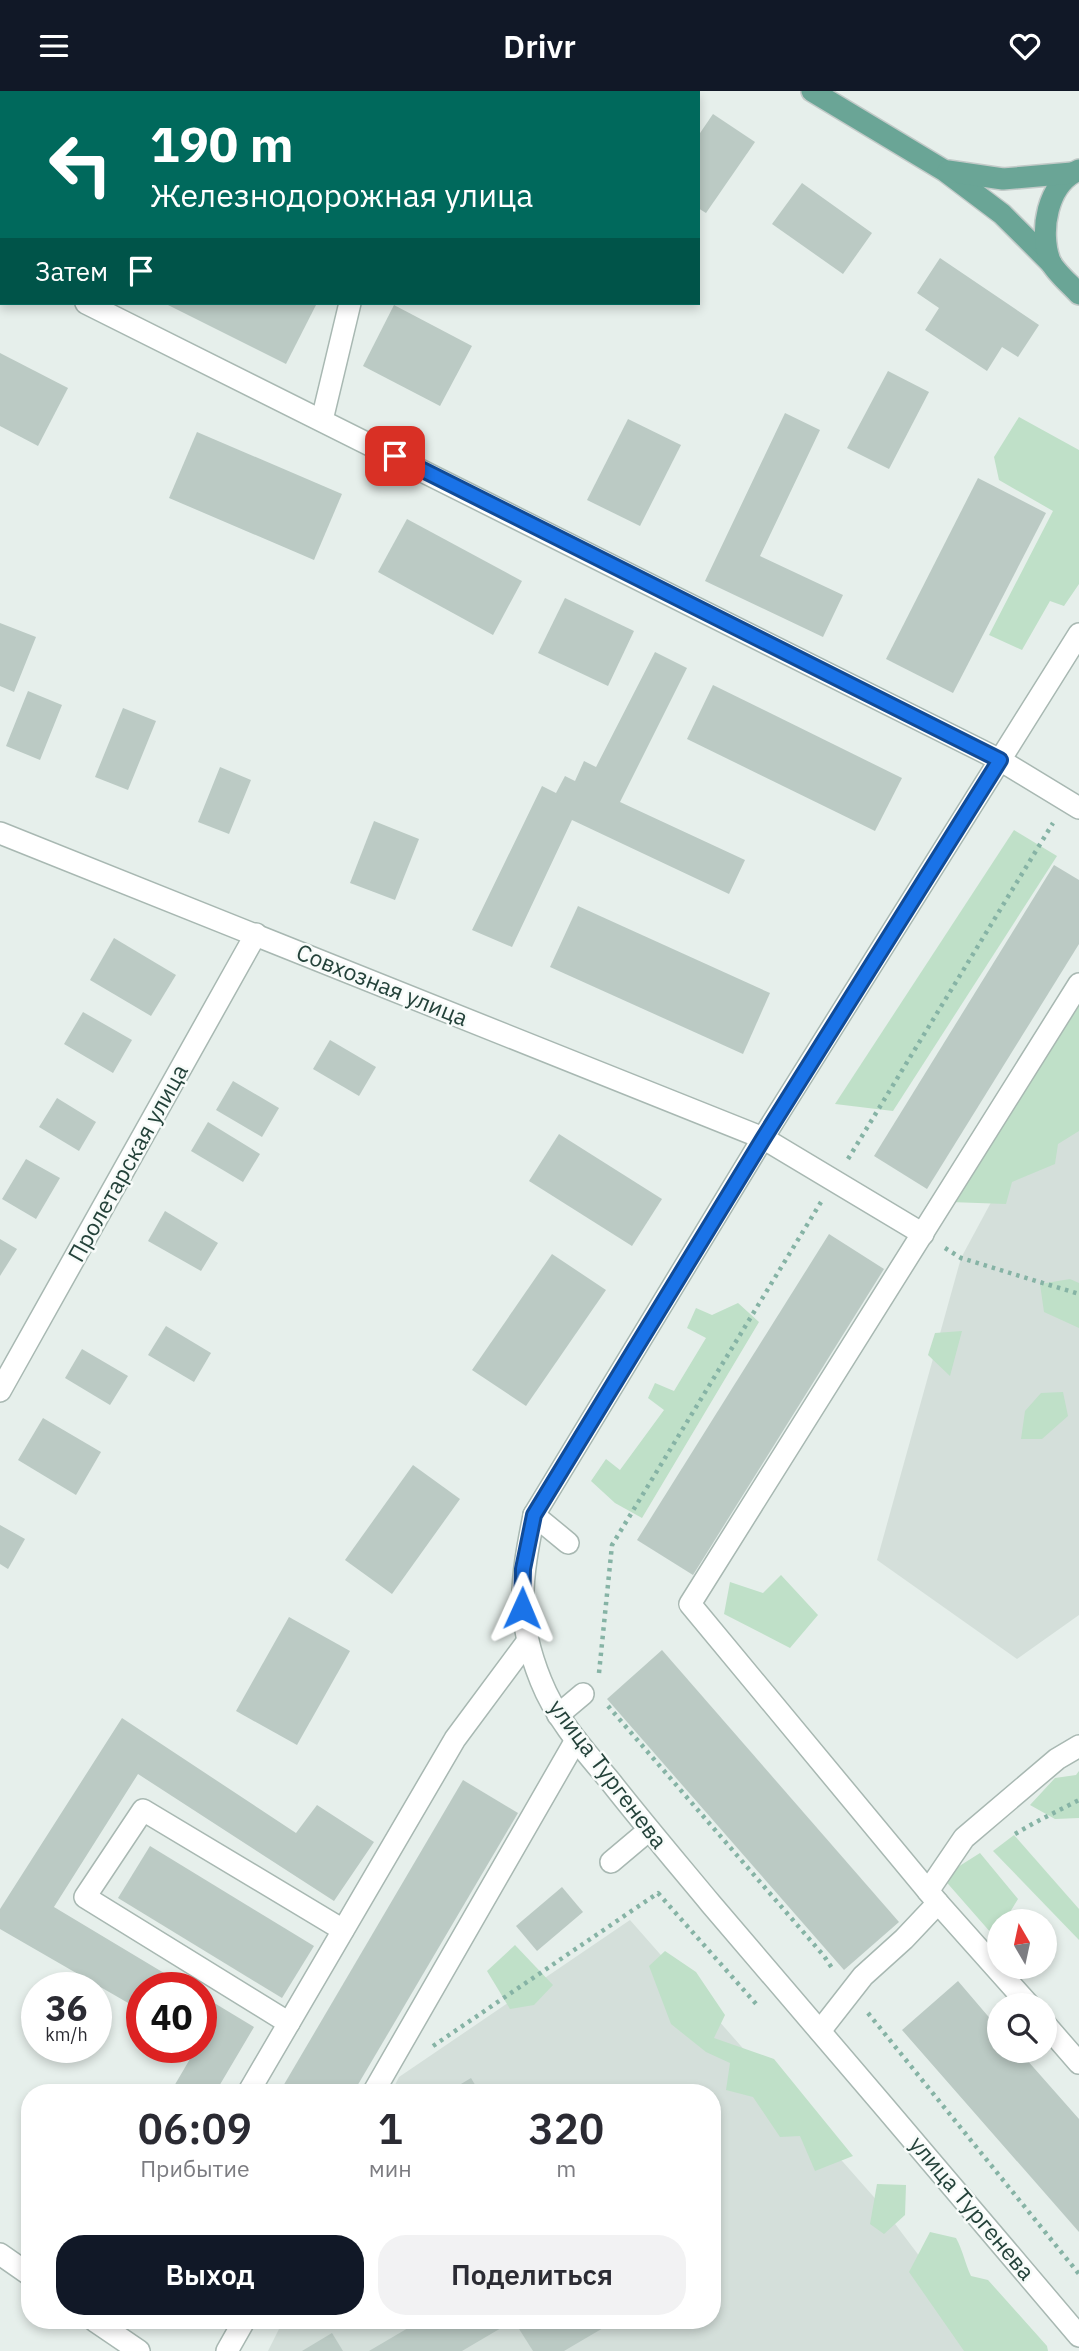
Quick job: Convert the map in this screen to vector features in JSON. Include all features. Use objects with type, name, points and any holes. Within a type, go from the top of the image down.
[{"type":"main road","points":[[812,91],[946,171],[1002,214],[1079,293]]},
{"type":"main road","points":[[946,171],[1003,179],[1077,171]]},
{"type":"main road","points":[[1051,263],[1045,235],[1046,216],[1055,193],[1077,171]]},
{"type":"street","points":[[90,305],[1000,760],[1079,808]]},
{"type":"street","points":[[322,420],[350,305]]},
{"type":"street","name":"улица Тургенева","points":[[1079,634],[763,1139],[534,1515],[523,1569],[522,1608],[527,1643],[542,1684],[558,1715],[576,1740],[649,1830],[695,1875],[820,2031],[916,2135],[1079,2336]]},
{"type":"street","name":"Совхозная улица","points":[[0,833],[763,1139],[923,1234]]},
{"type":"street","name":"Пролетарская улица","points":[[0,1391],[256,934]]},
{"type":"street","points":[[1018,1993],[933,1897],[690,1604],[1079,984]]},
{"type":"street","points":[[534,1515],[568,1543]]},
{"type":"street","points":[[253,2084],[454,1739],[527,1643]]},
{"type":"street","points":[[558,1715],[590,1688]]},
{"type":"street","points":[[378,2084],[576,1740]]},
{"type":"street","points":[[820,2031],[863,1976],[904,1939],[933,1897],[964,1838],[1057,1759],[1079,1746]]},
{"type":"street","points":[[289,2023],[85,1897],[143,1810],[343,1930]]},
{"type":"street","points":[[611,1862],[649,1830]]},
{"type":"street","points":[[1057,2038],[1079,2063]]},
{"type":"street","points":[[0,2254],[21,2269]]},
{"type":"street","points":[[107,2329],[139,2351]]},
{"type":"street","points":[[227,2351],[239,2329]]},
{"type":"path","points":[[923,1234],[961,1258],[1079,1294]]},
{"type":"path","points":[[590,1688],[612,1545]]},
{"type":"path","points":[[606,1704],[824,1956],[1079,2274]]},
{"type":"path","points":[[391,2061],[403,2066],[657,1893],[765,2014]]},
{"type":"shaded area","points":[[1079,1039],[1079,1615],[1017,1659],[877,1560],[961,1258]]},
{"type":"shaded area","points":[[630,1920],[880,2204],[991,2351],[268,2351],[279,2329],[721,2329],[721,2084],[396,2084],[399,2077]]},
{"type":"green space","points":[[1019,417],[1079,450],[1079,584],[1064,606],[1050,601],[1022,650],[989,635],[1053,511],[999,480],[994,457]]},
{"type":"green space","points":[[1014,830],[1057,856],[893,1111],[835,1104]]},
{"type":"green space","points":[[1079,999],[1079,1131],[1058,1144],[1055,1164],[1012,1182],[1006,1204],[950,1202]]},
{"type":"green space","points":[[1070,1279],[1079,1283],[1079,1328],[1044,1312],[1040,1284]]},
{"type":"green space","points":[[738,1303],[759,1322],[642,1518],[615,1503],[591,1481],[606,1459],[620,1470],[664,1410],[648,1398],[655,1383],[674,1391],[706,1338],[687,1328],[696,1308],[712,1315]]},
{"type":"green space","points":[[962,1331],[950,1376],[928,1355],[935,1333]]},
{"type":"green space","points":[[1063,1392],[1068,1416],[1042,1439],[1021,1439],[1025,1411],[1041,1393]]},
{"type":"green space","points":[[781,1575],[818,1615],[790,1648],[724,1614],[730,1582],[763,1593]]},
{"type":"green space","points":[[1079,1771],[1079,1818],[1055,1819],[1030,1805],[1055,1778],[1076,1775]]},
{"type":"green space","points":[[1014,1835],[1079,1909],[1079,1940],[1057,1917],[1057,1909],[1049,1909],[993,1851]]},
{"type":"green space","points":[[980,1853],[1018,1899],[1012,1909],[987,1909],[987,1928],[942,1877]]},
{"type":"green space","points":[[515,1945],[553,1985],[534,2005],[510,2009],[487,1971]]},
{"type":"green space","points":[[665,1951],[696,1972],[725,2015],[714,2038],[774,2059],[853,2156],[815,2171],[800,2136],[780,2137],[753,2097],[726,2090],[730,2063],[706,2052],[671,2024],[649,1966]]},
{"type":"green space","points":[[877,2184],[906,2185],[905,2215],[884,2234],[870,2224]]},
{"type":"green space","points":[[930,2232],[956,2238],[971,2276],[988,2280],[1047,2346],[1048,2351],[964,2351],[909,2272]]},
{"type":"building","points":[[713,114],[755,142],[706,213],[700,209],[700,133]]},
{"type":"building","points":[[802,183],[872,233],[843,274],[772,224]]},
{"type":"building","points":[[940,258],[1039,325],[1018,357],[1002,347],[987,371],[925,330],[939,308],[917,293]]},
{"type":"building","points":[[168,305],[316,305],[286,364]]},
{"type":"building","points":[[394,305],[472,346],[440,406],[363,366]]},
{"type":"building","points":[[0,353],[68,388],[38,446],[0,426]]},
{"type":"building","points":[[888,371],[929,392],[889,469],[847,448]]},
{"type":"building","points":[[785,413],[820,430],[760,556],[843,595],[823,637],[705,581]]},
{"type":"building","points":[[628,419],[681,445],[640,526],[587,500]]},
{"type":"building","points":[[197,432],[342,494],[314,560],[169,498]]},
{"type":"building","points":[[978,478],[1046,513],[953,693],[886,659]]},
{"type":"building","points":[[407,519],[522,581],[493,635],[378,572]]},
{"type":"building","points":[[565,598],[634,631],[608,686],[538,653]]},
{"type":"building","points":[[0,623],[36,637],[14,692],[0,686]]},
{"type":"building","points":[[655,652],[687,668],[620,802],[745,860],[729,894],[572,820],[512,947],[472,930],[542,786],[556,793],[565,776],[575,781],[584,761],[596,767]]},
{"type":"building","points":[[713,685],[902,778],[875,831],[687,739]]},
{"type":"building","points":[[28,691],[62,705],[40,760],[6,746]]},
{"type":"building","points":[[123,708],[156,721],[128,790],[95,777]]},
{"type":"building","points":[[220,767],[251,780],[229,834],[198,822]]},
{"type":"building","points":[[374,821],[419,839],[395,900],[350,883]]},
{"type":"building","points":[[1054,865],[1079,880],[1079,944],[927,1189],[874,1156]]},
{"type":"building","points":[[578,906],[770,993],[743,1054],[550,967]]},
{"type":"building","points":[[114,938],[176,975],[151,1016],[90,980]]},
{"type":"building","points":[[83,1012],[132,1040],[113,1073],[64,1044]]},
{"type":"building","points":[[330,1040],[376,1067],[359,1096],[313,1069]]},
{"type":"building","points":[[233,1081],[279,1108],[262,1137],[216,1110]]},
{"type":"building","points":[[57,1098],[96,1122],[79,1151],[39,1127]]},
{"type":"building","points":[[208,1122],[260,1154],[243,1182],[191,1151]]},
{"type":"building","points":[[559,1134],[662,1199],[632,1246],[529,1181]]},
{"type":"building","points":[[26,1159],[60,1178],[36,1219],[2,1199]]},
{"type":"building","points":[[165,1211],[218,1243],[201,1271],[148,1241]]},
{"type":"building","points":[[829,1234],[884,1269],[693,1575],[637,1540]]},
{"type":"building","points":[[0,1239],[17,1249],[0,1276]]},
{"type":"building","points":[[552,1254],[606,1290],[526,1406],[472,1370]]},
{"type":"building","points":[[166,1326],[211,1353],[194,1382],[148,1355]]},
{"type":"building","points":[[82,1349],[128,1376],[110,1405],[65,1378]]},
{"type":"building","points":[[43,1418],[101,1452],[76,1495],[18,1460]]},
{"type":"building","points":[[413,1465],[460,1499],[392,1594],[345,1560]]},
{"type":"building","points":[[0,1525],[25,1539],[8,1569],[0,1564]]},
{"type":"building","points":[[289,1617],[350,1651],[297,1745],[236,1711]]},
{"type":"building","points":[[662,1650],[899,1922],[844,1970],[607,1699]]},
{"type":"building","points":[[122,1718],[296,1833],[317,1805],[374,1842],[334,1901],[138,1774],[54,1907],[162,1972],[126,1972],[126,2002],[112,1994],[112,1972],[74,1972],[0,1929],[0,1909]]},
{"type":"building","points":[[463,1780],[518,1813],[358,2084],[284,2084]]},
{"type":"building","points":[[150,1846],[314,1946],[282,1998],[118,1898]]},
{"type":"building","points":[[562,1887],[583,1912],[537,1951],[516,1926]]},
{"type":"building","points":[[958,1981],[987,2015],[987,2063],[1030,2063],[1079,2119],[1079,2232],[902,2030]]},
{"type":"building","points":[[217,2005],[254,2027],[220,2084],[175,2084],[188,2063],[217,2063]]},
{"type":"building","points":[[471,2078],[475,2084],[461,2084]]},
{"type":"building","points":[[406,2329],[499,2329],[462,2351],[369,2351]]},
{"type":"building","points":[[519,2329],[601,2329],[564,2351],[533,2351]]},
{"type":"building","points":[[332,2333],[343,2351],[302,2351]]},
{"type":"route","points":[[395,456],[1000,760],[763,1139],[534,1515],[523,1569],[522,1608]]}]
